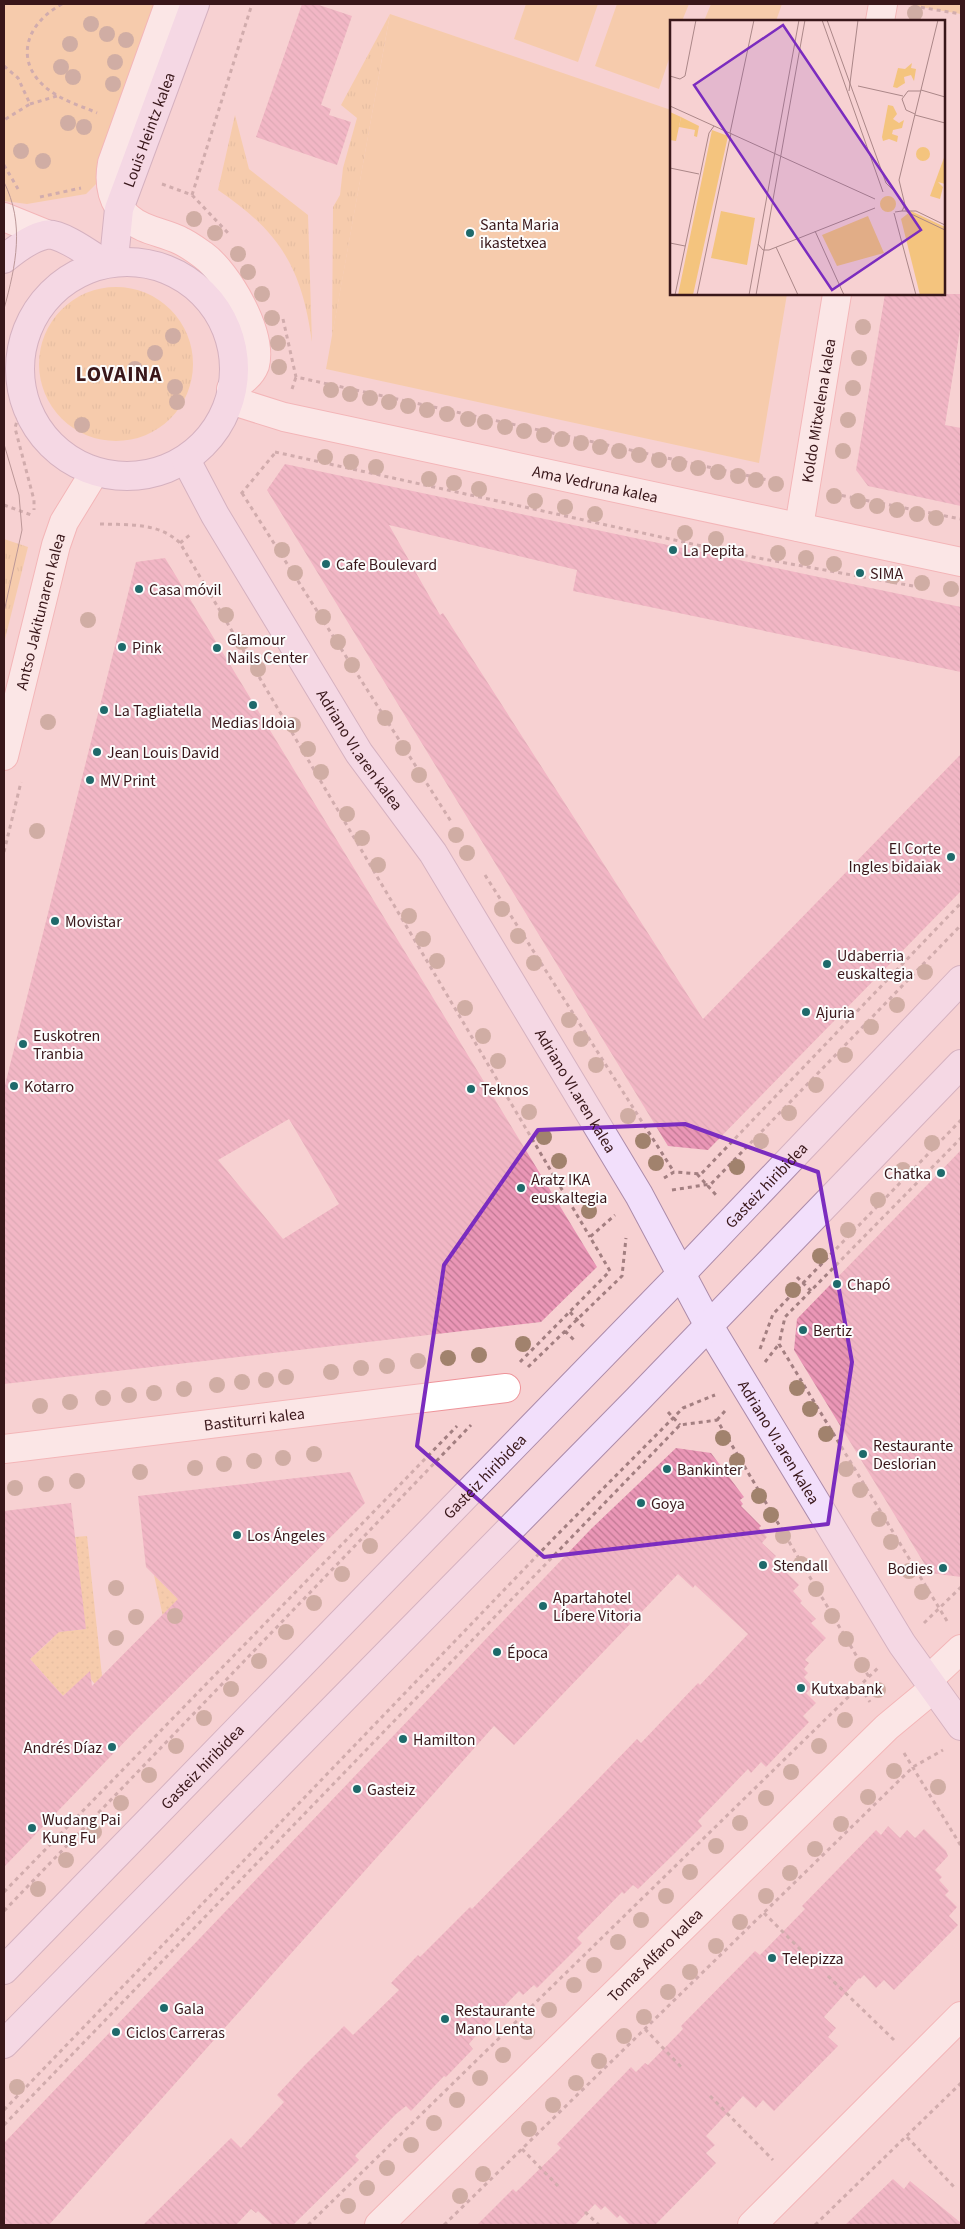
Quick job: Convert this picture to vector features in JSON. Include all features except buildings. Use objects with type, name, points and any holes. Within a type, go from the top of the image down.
[{"type":"main road","name":"Louis Heintz kalea","points":[[108,260],[120,208],[194,4]]},
{"type":"main road","points":[[4,259],[46,234],[59,237],[108,260],[138,260],[163,266],[190,282],[212,304],[227,330],[234,361],[230,394],[220,423],[205,444],[186,460],[157,474],[125,478],[94,474],[60,457],[45,442],[35,422],[25,392],[22,370],[25,339],[32,317],[47,299],[108,260]]},
{"type":"main road","name":"Adriano VI.aren kalea","points":[[186,460],[215,515],[359,753],[433,853],[643,1205],[709,1326],[902,1644],[931,1684],[954,1737]]},
{"type":"main road","name":"Gasteiz hiribidea","points":[[4,1970],[680,1274],[961,980]]},
{"type":"main road","points":[[4,2044],[709,1326],[961,1064]]},
{"type":"street","points":[[169,4],[112,164],[110,189],[120,208],[129,219],[141,226],[180,240],[205,256],[226,278],[239,298],[254,341],[254,365],[245,379],[230,394]]},
{"type":"street","points":[[881,20],[896,4]]},
{"type":"street","points":[[4,217],[46,234]]},
{"type":"street","name":"Koldo Mitxelena kalea","points":[[799,527],[837,295]]},
{"type":"street","name":"Ama Vedruna kalea","points":[[230,394],[284,417],[961,562]]},
{"type":"street","name":"Antso Jakitunaren kalea","points":[[4,756],[56,545],[64,522],[94,474]]},
{"type":"street","name":"Bastiturri kalea","points":[[4,1449],[506,1388]]},
{"type":"street","name":"Tomas Alfaro kalea","points":[[379,2225],[931,1684],[957,1639]]},
{"type":"street","points":[[752,2225],[961,2016]]},
{"type":"path","points":[[62,4],[33,28],[26,44],[28,58],[38,80],[57,96],[102,115]]},
{"type":"path","points":[[230,236],[192,195],[252,4]]},
{"type":"path","points":[[896,4],[961,14]]},
{"type":"path","points":[[4,66],[18,78],[30,104]]},
{"type":"path","points":[[4,120],[30,104],[57,96]]},
{"type":"path","points":[[4,165],[19,191]]},
{"type":"path","points":[[31,199],[81,188],[85,180]]},
{"type":"path","points":[[282,317],[286,326],[296,377],[275,452],[242,492],[180,543],[590,1237]]},
{"type":"path","points":[[296,377],[806,488],[961,519]]},
{"type":"path","points":[[25,392],[15,428],[34,500],[34,524]]},
{"type":"path","points":[[275,452],[748,556],[922,588]]},
{"type":"path","points":[[506,1388],[622,1276],[625,1240],[631,1222],[643,1205],[661,1192],[712,1184],[961,925]]},
{"type":"path","points":[[4,2110],[555,1537],[683,1408],[711,1398],[738,1373],[760,1350],[773,1314],[961,1120]]},
{"type":"path","points":[[957,1639],[779,1344],[786,1317],[961,1138]]},
{"type":"path","points":[[4,2125],[680,1425],[717,1420],[869,1677],[308,2225]]},
{"type":"path","points":[[4,1911],[472,1424]]},
{"type":"path","points":[[444,2225],[913,1767],[954,1737]]},
{"type":"path","points":[[913,1767],[961,1846]]},
{"type":"path","points":[[764,1913],[804,1953]]},
{"type":"path","points":[[828,1976],[916,2062]]},
{"type":"path","points":[[644,2029],[682,2068]]},
{"type":"path","points":[[815,2225],[961,2083]]},
{"type":"path","points":[[710,2096],[796,2182]]},
{"type":"path","points":[[907,2137],[955,2188]]},
{"type":"path","points":[[522,2149],[558,2186]]},
{"type":"path","points":[[585,2212],[599,2225]]},
{"type":"highlighted area","points":[[685,1124],[818,1172],[852,1362],[828,1524],[544,1557],[417,1446],[444,1265],[538,1130]]},
{"type":"green space","points":[[4,4],[164,4],[97,183],[86,194],[27,204],[4,201]]},
{"type":"green space","points":[[526,4],[598,4],[578,62],[514,39]]},
{"type":"green space","points":[[617,4],[689,4],[682,20],[670,20],[670,56],[659,89],[595,66]]},
{"type":"green space","points":[[711,4],[782,4],[776,20],[704,20]]},
{"type":"green space","points":[[961,4],[961,14],[909,5]]},
{"type":"green space","points":[[390,14],[332,337],[333,207],[340,195],[343,168],[357,118],[341,105]]},
{"type":"green space","name":"Santa Maria ikastetxea","points":[[390,14],[670,110],[670,295],[787,295],[759,463],[326,369]]},
{"type":"green space","points":[[235,115],[249,169],[308,215],[312,342],[302,293],[294,272],[284,254],[257,221],[218,190]]},
{"type":"green space","points":[[116,287],[145,293],[159,300],[170,310],[180,321],[187,335],[193,364],[187,393],[180,407],[170,418],[159,428],[145,435],[116,441],[87,435],[73,428],[62,418],[52,407],[45,393],[39,364],[45,335],[52,321],[62,310],[73,300],[87,293]]},
{"type":"green space","points":[[4,539],[28,547],[4,643]]},
{"type":"green space","points":[[87,1536],[102,1676],[95,1684],[87,1675],[63,1696],[30,1659],[52,1639],[47,1633],[85,1629],[75,1537]]},
{"type":"green space","points":[[154,1575],[196,1617],[169,1645]]},
{"type":"tram line","points":[[4,182],[15,213],[16,229],[15,261],[4,309]]},
{"type":"tram line","points":[[4,444],[19,495],[22,530],[4,612]]},
{"type":"place","name":"Santa Maria ikastetxea","points":[[470,233]]},
{"type":"place","name":"La Pepita","points":[[673,550]]},
{"type":"place","name":"Cafe Boulevard","points":[[326,564]]},
{"type":"place","name":"SIMA","points":[[860,573]]},
{"type":"place","name":"Casa móvil","points":[[139,589]]},
{"type":"place","name":"Pink","points":[[122,647]]},
{"type":"place","name":"Glamour Nails Center","points":[[217,648]]},
{"type":"place","name":"Medias Idoia","points":[[253,705]]},
{"type":"place","name":"La Tagliatella","points":[[104,710]]},
{"type":"place","name":"Jean Louis David","points":[[97,752]]},
{"type":"place","name":"MV Print","points":[[90,780]]},
{"type":"place","name":"El Corte Ingles bidaiak","points":[[951,857]]},
{"type":"place","name":"Movistar","points":[[55,921]]},
{"type":"place","name":"Udaberria euskaltegia","points":[[827,964]]},
{"type":"place","name":"Ajuria","points":[[806,1012]]},
{"type":"place","name":"Euskotren Tranbia","points":[[23,1044]]},
{"type":"place","name":"Kotarro","points":[[14,1086]]},
{"type":"place","name":"Teknos","points":[[471,1089]]},
{"type":"place","name":"Chatka","points":[[941,1173]]},
{"type":"place","name":"Aratz IKA euskaltegia","points":[[521,1188]]},
{"type":"place","name":"Chapó","points":[[837,1284]]},
{"type":"place","name":"Bertiz","points":[[803,1330]]},
{"type":"place","name":"Restaurante Deslorian","points":[[863,1454]]},
{"type":"place","name":"Bankinter","points":[[667,1469]]},
{"type":"place","name":"Goya","points":[[641,1503]]},
{"type":"place","name":"Los Ángeles","points":[[237,1535]]},
{"type":"place","name":"Stendall","points":[[763,1565]]},
{"type":"place","name":"Bodies","points":[[943,1568]]},
{"type":"place","name":"Apartahotel Líbere Vitoria","points":[[543,1606]]},
{"type":"place","name":"Época","points":[[497,1652]]},
{"type":"place","name":"Kutxabank","points":[[801,1688]]},
{"type":"place","name":"Hamilton","points":[[403,1739]]},
{"type":"place","name":"Andrés Díaz","points":[[112,1747]]},
{"type":"place","name":"Gasteiz","points":[[357,1789]]},
{"type":"place","name":"Wudang Pai Kung Fu","points":[[32,1828]]},
{"type":"place","name":"Telepizza","points":[[772,1958]]},
{"type":"place","name":"Gala","points":[[164,2008]]},
{"type":"place","name":"Restaurante Mano Lenta","points":[[445,2019]]},
{"type":"place","name":"Ciclos Carreras","points":[[116,2032]]},
{"type":"district","name":"LOVAINA","points":[[119,374]]}]
